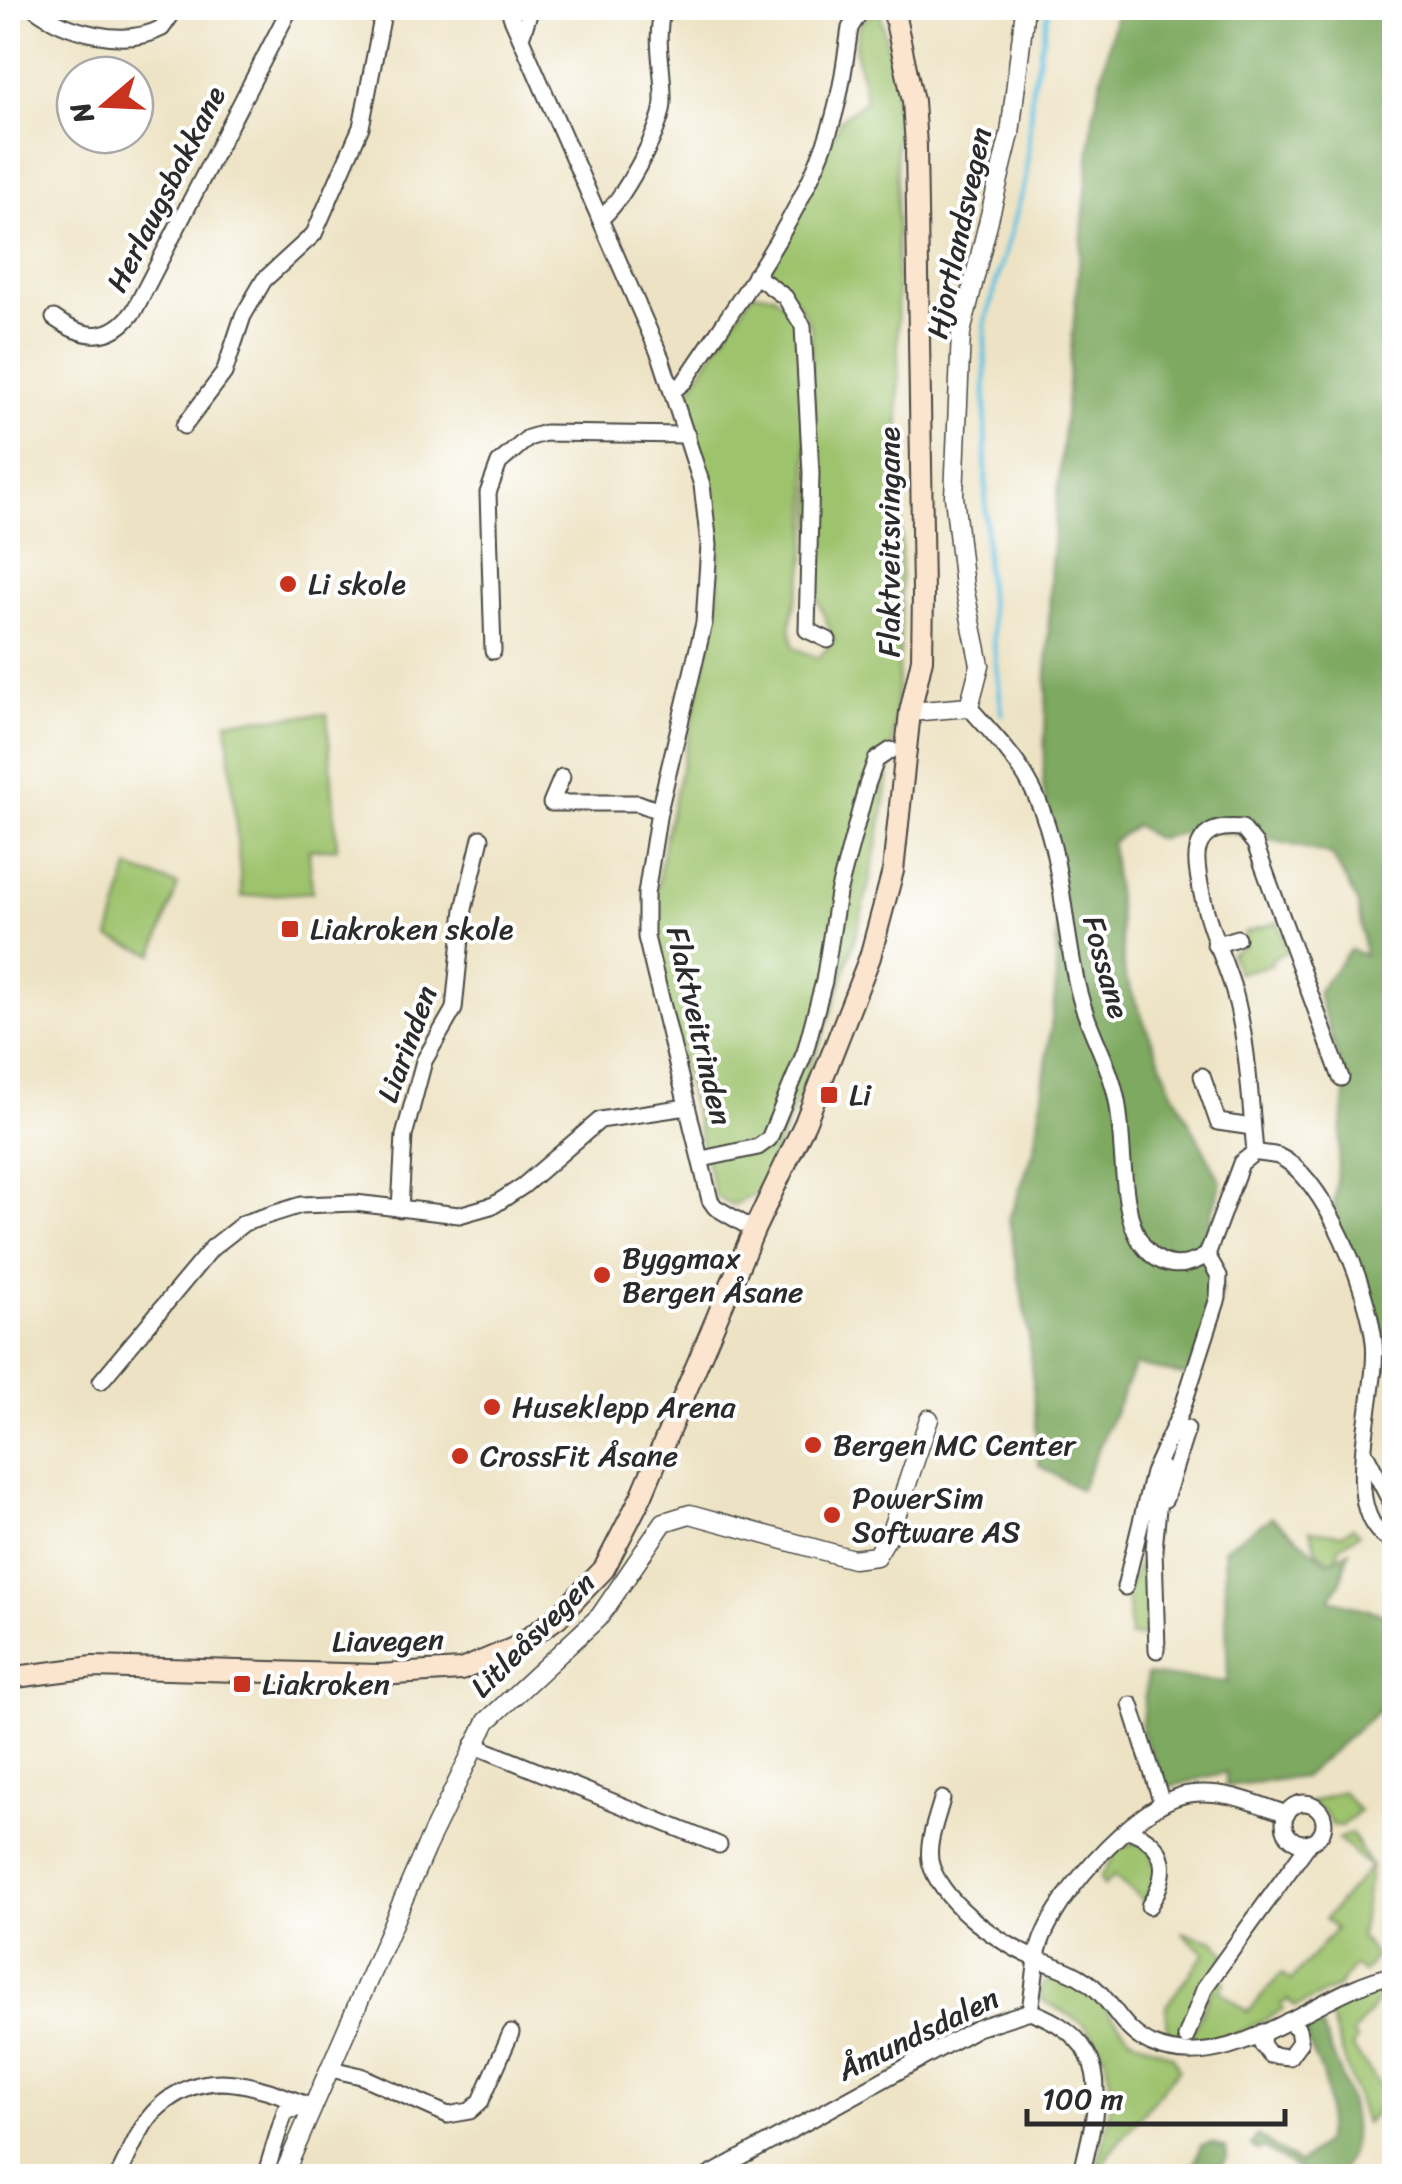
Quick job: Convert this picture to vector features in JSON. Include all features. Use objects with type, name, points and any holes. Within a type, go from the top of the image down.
[{"type":"main road","name":"Flaktveitsvingane","points":[[754,1230],[805,1123],[870,957],[893,871],[910,712],[922,643],[916,146],[913,100],[893,8]]},
{"type":"main road","name":"Liavegen","points":[[8,1678],[33,1672],[130,1667],[426,1676],[462,1670],[514,1648],[556,1618],[604,1569],[641,1497],[754,1230]]},
{"type":"street","points":[[34,8],[78,31],[127,36],[162,28],[176,8]]},
{"type":"street","name":"Herlaugsbakkane","points":[[54,318],[70,329],[102,336],[123,326],[134,312],[290,8]]},
{"type":"street","points":[[184,426],[224,373],[243,316],[264,280],[314,234],[361,127],[384,8]]},
{"type":"street","points":[[522,35],[532,8]]},
{"type":"street","points":[[600,219],[626,185],[662,116],[658,47],[663,8]]},
{"type":"street","name":"Hjortlandsvegen","points":[[969,707],[980,665],[964,587],[954,496],[961,333],[1010,134],[1024,8]]},
{"type":"street","name":"Flaktveitrinden","points":[[511,16],[674,390],[702,485],[710,545],[704,623],[659,810],[646,894],[646,937],[714,1207],[754,1230]]},
{"type":"street","points":[[674,390],[755,275],[830,130],[850,28],[858,17]]},
{"type":"street","points":[[755,275],[794,306],[803,326],[811,466],[807,630],[828,640]]},
{"type":"street","points":[[493,651],[488,492],[499,463],[528,438],[546,434],[687,435]]},
{"type":"street","points":[[910,712],[969,707]]},
{"type":"street","name":"Fossane","points":[[969,707],[1027,779],[1043,813],[1074,978],[1117,1100],[1131,1218],[1139,1240],[1162,1262],[1176,1266],[1208,1255]]},
{"type":"street","points":[[702,1159],[758,1147],[770,1139],[805,1052],[824,981],[838,893],[867,785],[876,760],[891,750]]},
{"type":"street","points":[[562,776],[550,803],[638,803],[659,810]]},
{"type":"street","points":[[1255,1152],[1244,1040],[1233,988],[1202,893],[1197,851],[1207,834],[1225,826],[1242,828],[1255,844],[1341,1078]]},
{"type":"street","name":"Liarinden","points":[[400,1209],[404,1136],[424,1062],[454,1009],[464,909],[481,838]]},
{"type":"street","points":[[1216,945],[1237,938]]},
{"type":"street","points":[[1202,1076],[1218,1122],[1252,1127]]},
{"type":"street","points":[[101,1380],[212,1248],[244,1223],[301,1205],[355,1203],[459,1216],[494,1205],[554,1162],[600,1120],[687,1107]]},
{"type":"street","points":[[1125,1587],[1153,1473],[1218,1298],[1219,1276],[1208,1255],[1241,1163],[1255,1152],[1278,1156],[1305,1177],[1325,1202],[1369,1312],[1375,1346],[1362,1492],[1366,1518],[1379,1536],[1394,1542]]},
{"type":"street","name":"Litleåsvegen","points":[[283,2176],[473,1745],[507,1698],[600,1616],[664,1522],[690,1514],[854,1560],[876,1556],[892,1531],[929,1418]]},
{"type":"street","points":[[1158,1512],[1168,1495],[1187,1430]]},
{"type":"street","points":[[1366,1453],[1394,1508]]},
{"type":"street","points":[[1157,1650],[1154,1549],[1162,1454]]},
{"type":"street","points":[[1131,1704],[1161,1800]]},
{"type":"street","name":"Litleåsvegen","points":[[473,1745],[718,1845]]},
{"type":"street","points":[[1030,2011],[1045,1924],[1128,1830],[1161,1800],[1219,1792],[1287,1814]]},
{"type":"street","points":[[942,1800],[932,1836],[932,1868],[960,1907],[1015,1950],[1076,1974],[1098,1991],[1124,2027],[1153,2045],[1200,2052],[1263,2032],[1379,1978],[1394,1975]]},
{"type":"street","points":[[1186,2037],[1205,1987],[1324,1828],[1319,1810],[1302,1804],[1287,1814]]},
{"type":"street","points":[[1287,1814],[1287,1833],[1297,1842],[1310,1842]]},
{"type":"street","points":[[1128,1830],[1147,1838],[1160,1858],[1162,1886],[1149,1906]]},
{"type":"street","name":"Åmundsdalen","points":[[708,2176],[977,2028],[1030,2011],[1072,2034],[1093,2060],[1100,2094],[1081,2176]]},
{"type":"street","points":[[1263,2032],[1265,2050],[1276,2058],[1289,2056],[1298,2048],[1300,2035],[1288,2020]]},
{"type":"street","points":[[331,2069],[361,2076],[448,2116],[470,2111],[481,2101],[512,2033]]},
{"type":"street","points":[[118,2176],[155,2110],[188,2087],[216,2078],[258,2086],[312,2107]]},
{"type":"street","name":"Litleåsvegen","points":[[266,2176],[285,2110],[312,2107]]},
{"type":"green space","points":[[1117,8],[1394,8],[1394,1369],[1378,1369],[1367,1314],[1332,1227],[1346,1084],[1317,992],[1350,950],[1365,955],[1358,904],[1332,855],[1222,832],[1156,839],[1135,825],[1111,843],[1125,976],[1172,1089],[1221,1182],[1202,1249],[1222,1288],[1193,1377],[1135,1365],[1080,1490],[1039,1465],[1029,1336],[1009,1219],[1035,1147],[1055,997],[1059,879],[1043,785],[1051,565],[1093,117]]},
{"type":"green space","points":[[880,11],[896,85],[901,526],[898,680],[888,783],[858,928],[829,1019],[756,1194],[732,1205],[715,1196],[667,1004],[653,914],[664,843],[718,608],[719,552],[708,484],[686,395],[753,292],[774,295],[797,318],[808,505],[804,566],[791,637],[794,648],[818,658],[834,641],[813,587],[811,327],[800,305],[768,271],[841,119],[866,100],[855,48],[860,23]]},
{"type":"green space","points":[[327,714],[337,848],[309,850],[312,892],[242,897],[227,721]]},
{"type":"green space","points":[[129,868],[178,885],[154,954],[109,938]]},
{"type":"green space","points":[[1278,922],[1288,951],[1272,958],[1271,965],[1238,973],[1230,954],[1245,945],[1244,933]]},
{"type":"green space","points":[[1272,1517],[1327,1562],[1349,1551],[1340,1583],[1330,1599],[1394,1617],[1394,1697],[1303,1777],[1226,1786],[1226,1772],[1165,1788],[1141,1730],[1147,1675],[1228,1682],[1224,1548]]},
{"type":"green space","points":[[1353,1527],[1359,1534],[1340,1546],[1334,1563],[1317,1551],[1310,1530],[1342,1534]]},
{"type":"green space","points":[[1150,1556],[1152,1636],[1130,1637],[1127,1591],[1142,1559]]},
{"type":"green space","points":[[1342,1791],[1359,1811],[1341,1827],[1333,1826],[1322,1810],[1309,1803]]},
{"type":"green space","points":[[1351,1833],[1371,1866],[1360,1937],[1376,1956],[1363,1973],[1354,1966],[1338,1987],[1296,2007],[1288,2000],[1281,2004],[1283,2009],[1239,2033],[1214,2040],[1190,2039],[1218,1975],[1225,1982],[1219,1990],[1248,2012],[1281,1974],[1291,1981],[1335,1929],[1325,1919],[1370,1867],[1338,1839]]},
{"type":"green space","points":[[1137,1842],[1151,1852],[1159,1872],[1145,1902],[1113,1876],[1104,1886],[1100,1878],[1118,1849]]},
{"type":"green space","points":[[1181,1932],[1215,1941],[1226,1954],[1182,2041],[1176,2042],[1168,2033],[1166,2006],[1205,1953]]},
{"type":"green space","points":[[1065,1975],[1087,1986],[1130,2037],[1173,2056],[1179,2069],[1108,2155],[1101,2176],[1093,2176],[1108,2120],[1110,2080],[1106,2062],[1087,2028],[1041,1999],[1040,1989],[1051,1976]]},
{"type":"green space","points":[[1394,1979],[1352,2035],[1357,2040],[1352,2047],[1382,2088],[1394,2069],[1394,2096],[1365,2123],[1329,2013],[1334,2004]]},
{"type":"green space","points":[[1318,2018],[1342,2077],[1353,2119],[1348,2159],[1337,2176],[1306,2176],[1264,2148],[1257,2151],[1251,2146],[1257,2135],[1299,2164],[1324,2142],[1326,2091],[1306,2027],[1307,2019]]},
{"type":"green space","points":[[1212,2143],[1226,2148],[1227,2157],[1217,2176],[1184,2176],[1192,2169],[1201,2145]]},
{"type":"waterway","points":[[1002,714],[986,571],[985,323],[1026,178],[1032,89],[1049,8]]},
{"type":"place","name":"Li skole","points":[[288,584]]},
{"type":"place","name":"Liakroken skole","points":[[290,929]]},
{"type":"place","name":"Li","points":[[829,1095]]},
{"type":"place","name":"Byggmax Bergen Åsane","points":[[602,1275]]},
{"type":"place","name":"Huseklepp Arena","points":[[492,1407]]},
{"type":"place","name":"Bergen MC Center","points":[[813,1445]]},
{"type":"place","name":"CrossFit Åsane","points":[[460,1456]]},
{"type":"place","name":"PowerSim Software AS","points":[[832,1515]]},
{"type":"place","name":"Liakroken","points":[[242,1684]]}]
